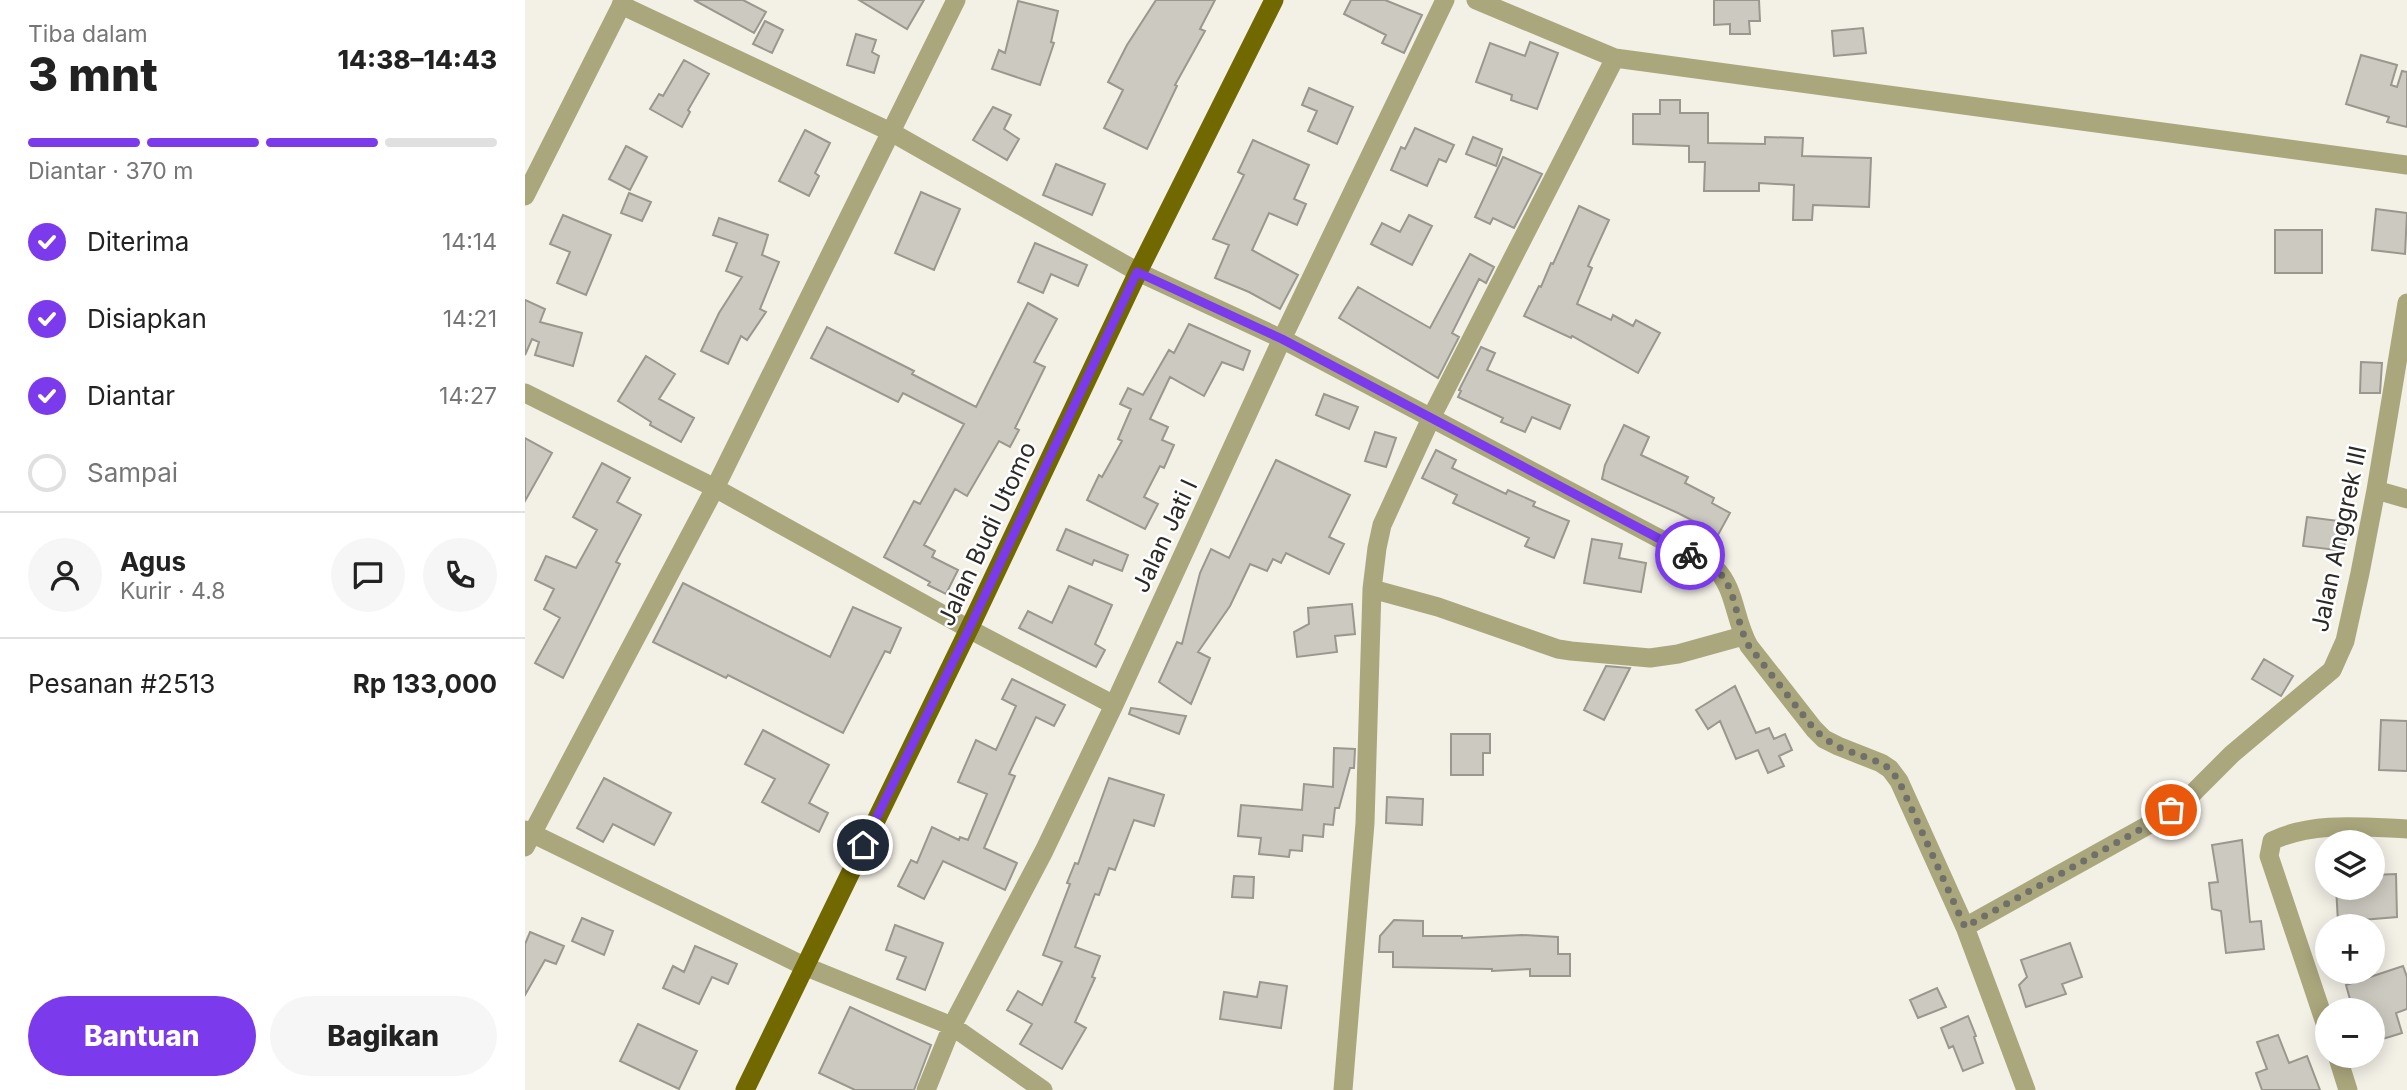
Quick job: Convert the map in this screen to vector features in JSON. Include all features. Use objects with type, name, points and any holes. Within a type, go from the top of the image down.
[{"type":"main road","name":"Jalan Budi Utomo","points":[[745,1090],[969,629],[1137,272],[1274,0]]},
{"type":"street","points":[[956,0],[715,488],[527,837],[804,966],[952,1026],[1043,1090]]},
{"type":"street","name":"Jalan Jati I","points":[[926,1090],[952,1026],[1044,851],[1114,705],[1282,339],[1445,0]]},
{"type":"street","points":[[1476,0],[1615,58],[2407,165]]},
{"type":"street","points":[[525,196],[623,2],[891,132],[1137,272],[1282,339],[1715,568],[1728,584],[1743,636],[1806,719],[1824,738],[1838,747],[1881,763],[1890,769],[1899,781],[1965,927],[2026,1090]]},
{"type":"street","points":[[1343,1090],[1365,823],[1372,589],[1382,525],[1432,416],[1615,58]]},
{"type":"street","name":"Jalan Anggrek III","points":[[1965,927],[2161,816],[2190,796],[2232,754],[2332,670],[2345,641],[2376,490],[2407,303]]},
{"type":"street","points":[[525,393],[715,488],[969,629],[1114,705]]},
{"type":"street","points":[[2376,490],[2407,499]]},
{"type":"street","points":[[1372,589],[1439,607],[1571,652],[1650,657],[1678,654],[1743,636]]},
{"type":"street","points":[[2317,998],[2269,856],[2271,841],[2288,833],[2342,826],[2407,829]]},
{"type":"street","points":[[2340,1068],[2348,1090]]},
{"type":"building","points":[[694,0],[743,0],[766,12],[754,33]]},
{"type":"building","points":[[859,0],[924,0],[907,29]]},
{"type":"building","points":[[1156,0],[1215,0],[1200,29],[1205,31],[1175,85],[1177,86],[1147,149],[1104,128],[1123,90],[1108,82],[1127,45]]},
{"type":"building","points":[[1351,0],[1385,0],[1422,15],[1404,53],[1382,43],[1386,35],[1344,14]]},
{"type":"building","points":[[1714,0],[1759,0],[1760,21],[1749,21],[1750,34],[1730,34],[1730,24],[1714,25]]},
{"type":"building","points":[[1018,1],[1058,11],[1051,42],[1054,43],[1040,85],[992,69],[999,50],[1005,53]]},
{"type":"building","points":[[765,21],[783,30],[772,53],[753,44]]},
{"type":"building","points":[[1863,28],[1866,53],[1834,56],[1832,31]]},
{"type":"building","points":[[856,34],[876,40],[872,52],[879,56],[874,73],[847,65]]},
{"type":"building","points":[[1530,42],[1558,53],[1537,109],[1511,100],[1512,95],[1476,82],[1490,43],[1525,56]]},
{"type":"building","points":[[2361,55],[2397,65],[2391,85],[2397,87],[2402,71],[2407,72],[2407,127],[2387,122],[2389,117],[2346,104]]},
{"type":"building","points":[[684,60],[709,74],[688,110],[690,112],[682,127],[650,109],[659,94],[663,96]]},
{"type":"building","points":[[1309,88],[1353,107],[1337,144],[1308,131],[1317,111],[1302,105]]},
{"type":"building","points":[[1660,100],[1680,100],[1680,113],[1708,113],[1708,143],[1765,144],[1765,137],[1803,138],[1802,156],[1871,158],[1869,207],[1813,205],[1812,220],[1793,220],[1794,185],[1759,183],[1759,191],[1704,191],[1705,162],[1689,162],[1689,146],[1633,144],[1633,114],[1660,114]]},
{"type":"building","points":[[993,107],[1011,115],[1004,129],[1019,139],[1007,160],[973,140]]},
{"type":"building","points":[[1415,128],[1454,145],[1446,162],[1439,159],[1427,186],[1391,170],[1401,147],[1405,149]]},
{"type":"building","points":[[805,130],[830,143],[815,173],[819,176],[809,196],[779,181]]},
{"type":"building","points":[[1473,137],[1502,149],[1496,166],[1466,154]]},
{"type":"building","points":[[1253,140],[1309,165],[1294,199],[1306,204],[1297,225],[1269,213],[1252,250],[1298,275],[1280,309],[1215,278],[1229,245],[1213,239],[1244,175],[1238,172]]},
{"type":"building","points":[[626,146],[647,157],[630,190],[609,179]]},
{"type":"building","points":[[1503,157],[1542,174],[1514,228],[1493,218],[1490,224],[1475,217]]},
{"type":"building","points":[[1056,164],[1105,184],[1092,215],[1043,195]]},
{"type":"building","points":[[921,192],[960,209],[934,270],[895,253]]},
{"type":"building","points":[[629,193],[651,202],[642,221],[621,213]]},
{"type":"building","points":[[1579,206],[1609,220],[1588,266],[1592,268],[1577,304],[1611,320],[1613,315],[1633,326],[1636,320],[1660,333],[1638,373],[1572,336],[1571,338],[1524,316],[1551,263],[1553,264]]},
{"type":"building","points":[[2376,209],[2407,213],[2405,254],[2372,250]]},
{"type":"building","points":[[563,215],[611,235],[586,295],[557,283],[570,252],[550,244]]},
{"type":"building","points":[[1409,215],[1432,226],[1412,265],[1371,244],[1382,223],[1400,232]]},
{"type":"building","points":[[719,218],[768,235],[762,255],[779,262],[760,309],[766,312],[747,340],[741,336],[728,364],[701,351],[719,313],[742,277],[726,271],[737,243],[713,235]]},
{"type":"building","points":[[2275,230],[2322,230],[2322,273],[2275,273]]},
{"type":"building","points":[[1035,243],[1087,265],[1078,286],[1051,274],[1043,293],[1018,282]]},
{"type":"building","points":[[1470,254],[1494,267],[1486,283],[1479,279],[1452,333],[1459,337],[1438,378],[1339,318],[1358,287],[1430,328]]},
{"type":"building","points":[[525,300],[545,309],[540,322],[582,333],[573,366],[535,355],[539,342],[532,339],[525,355]]},
{"type":"building","points":[[1028,303],[1057,319],[1034,362],[1045,367],[1015,428],[1019,430],[1010,447],[999,441],[967,496],[955,489],[924,545],[935,551],[932,557],[958,570],[946,594],[928,585],[930,582],[884,557],[914,501],[920,504],[964,424],[903,393],[898,402],[811,358],[827,327],[914,371],[912,374],[976,407]]},
{"type":"building","points":[[1189,324],[1250,351],[1243,370],[1222,362],[1204,396],[1170,377],[1150,419],[1168,427],[1162,440],[1174,445],[1164,468],[1160,466],[1144,497],[1158,504],[1145,529],[1087,500],[1099,475],[1102,477],[1122,441],[1118,439],[1131,409],[1120,404],[1128,388],[1143,395],[1169,350],[1174,353]]},
{"type":"building","points":[[1481,347],[1495,353],[1487,370],[1570,405],[1560,429],[1532,417],[1525,432],[1501,422],[1503,418],[1458,397]]},
{"type":"building","points":[[646,356],[675,374],[659,399],[694,418],[681,442],[650,425],[651,422],[618,401]]},
{"type":"building","points":[[2361,362],[2382,363],[2380,393],[2360,393]]},
{"type":"building","points":[[1324,394],[1358,407],[1349,429],[1316,415]]},
{"type":"building","points":[[1624,425],[1649,437],[1641,455],[1688,477],[1685,483],[1714,498],[1712,503],[1730,513],[1713,544],[1698,536],[1703,526],[1602,479],[1605,465]]},
{"type":"building","points":[[1375,432],[1396,438],[1386,467],[1365,461]]},
{"type":"building","points":[[525,438],[552,453],[525,501]]},
{"type":"building","points":[[1436,450],[1456,460],[1452,468],[1506,494],[1508,490],[1535,502],[1533,506],[1569,521],[1554,558],[1525,546],[1529,538],[1453,503],[1457,495],[1422,478]]},
{"type":"building","points":[[1276,460],[1350,495],[1329,537],[1344,544],[1329,574],[1286,553],[1281,563],[1273,559],[1267,571],[1250,564],[1230,606],[1198,652],[1210,658],[1191,704],[1159,682],[1177,642],[1182,644],[1200,573],[1211,549],[1229,558]]},
{"type":"building","points":[[602,463],[630,478],[617,502],[641,515],[616,562],[620,564],[563,678],[535,663],[560,618],[544,609],[554,589],[535,580],[546,556],[576,568],[597,530],[573,517]]},
{"type":"building","points":[[2307,517],[2347,522],[2344,551],[2303,546]]},
{"type":"building","points":[[1066,529],[1128,555],[1122,571],[1094,560],[1092,565],[1057,550]]},
{"type":"building","points":[[1592,539],[1622,544],[1619,558],[1646,563],[1641,592],[1584,583]]},
{"type":"building","points":[[683,583],[830,657],[853,607],[901,628],[890,653],[885,651],[843,733],[728,675],[726,678],[653,642]]},
{"type":"building","points":[[1069,586],[1112,605],[1095,644],[1105,650],[1096,667],[1019,628],[1028,611],[1052,623]]},
{"type":"building","points":[[1352,604],[1355,634],[1335,636],[1337,652],[1297,657],[1294,632],[1309,624],[1308,608]]},
{"type":"building","points":[[2264,659],[2293,676],[2281,696],[2252,679]]},
{"type":"building","points":[[1606,666],[1630,668],[1604,720],[1584,710]]},
{"type":"building","points":[[1012,679],[1065,705],[1054,726],[1036,717],[1009,774],[1015,776],[984,848],[1017,863],[1005,890],[943,861],[924,899],[898,886],[911,860],[917,863],[932,827],[959,840],[960,837],[968,840],[987,794],[958,782],[976,740],[996,750],[1016,706],[1002,699]]},
{"type":"building","points":[[1735,686],[1756,733],[1769,728],[1774,739],[1785,734],[1792,750],[1779,756],[1784,766],[1768,773],[1758,750],[1736,759],[1720,721],[1708,729],[1696,710]]},
{"type":"building","points":[[1131,708],[1186,716],[1179,734],[1129,714]]},
{"type":"building","points":[[2381,720],[2407,721],[2407,771],[2379,770]]},
{"type":"building","points":[[763,730],[829,765],[809,803],[828,813],[819,832],[762,802],[775,779],[745,764]]},
{"type":"building","points":[[1451,734],[1490,734],[1490,753],[1483,753],[1483,775],[1451,775]]},
{"type":"building","points":[[1334,748],[1355,749],[1354,768],[1350,768],[1339,808],[1335,808],[1333,825],[1324,824],[1323,837],[1303,835],[1302,851],[1290,850],[1289,857],[1259,854],[1261,838],[1238,836],[1241,805],[1302,810],[1304,784],[1333,787]]},
{"type":"building","points":[[604,778],[671,813],[654,845],[613,824],[603,842],[577,828]]},
{"type":"building","points":[[1109,778],[1164,795],[1154,826],[1134,820],[1115,870],[1109,868],[1099,895],[1095,894],[1075,947],[1100,956],[1092,977],[1095,978],[1075,1022],[1086,1028],[1062,1069],[1020,1044],[1032,1024],[1007,1010],[1018,991],[1042,1005],[1062,962],[1043,955],[1070,884],[1067,883],[1075,863],[1078,864]]},
{"type":"building","points":[[1387,797],[1423,799],[1422,825],[1386,823]]},
{"type":"building","points":[[2242,840],[2250,922],[2261,921],[2264,949],[2226,953],[2221,911],[2212,909],[2209,883],[2218,882],[2212,845]]},
{"type":"building","points":[[2385,874],[2396,874],[2397,917],[2385,918],[2385,914],[2338,914],[2337,900],[2385,900]]},
{"type":"building","points":[[1234,876],[1254,877],[1253,898],[1232,897]]},
{"type":"building","points":[[582,918],[613,931],[604,955],[572,941]]},
{"type":"building","points":[[1394,920],[1423,921],[1423,936],[1558,937],[1558,954],[1570,954],[1570,976],[1530,976],[1530,969],[1492,971],[1393,967],[1393,952],[1379,952],[1380,936]]},
{"type":"building","points":[[895,925],[943,943],[925,990],[897,979],[906,957],[886,950]]},
{"type":"building","points":[[530,932],[564,946],[556,964],[545,960],[525,995],[525,944]]},
{"type":"building","points":[[2070,943],[2082,977],[2062,984],[2066,994],[2026,1007],[2019,985],[2027,977],[2021,960]]},
{"type":"building","points":[[695,946],[737,964],[728,984],[712,977],[699,1004],[663,988],[673,966],[684,972]]},
{"type":"building","points":[[2403,966],[2407,977],[2407,1009],[2396,1013],[2402,1033],[2385,1038],[2385,998],[2350,998],[2346,985],[2385,984],[2385,972]]},
{"type":"building","points":[[1260,982],[1287,986],[1281,1028],[1220,1019],[1224,992],[1257,997]]},
{"type":"building","points":[[1937,988],[1946,1007],[1918,1018],[1910,1000]]},
{"type":"building","points":[[850,1007],[931,1045],[914,1090],[855,1090],[819,1073]]},
{"type":"building","points":[[1968,1016],[1983,1063],[1963,1071],[1953,1046],[1949,1048],[1941,1028]]},
{"type":"building","points":[[638,1024],[697,1051],[679,1089],[620,1061]]},
{"type":"building","points":[[2278,1035],[2289,1063],[2307,1056],[2320,1090],[2262,1090],[2256,1073],[2267,1069],[2257,1042]]},
{"type":"way so far","points":[[1690,555],[1715,568],[1728,584],[1743,636],[1814,729],[1838,747],[1881,763],[1890,769],[1899,781],[1965,927],[2171,810]]},
{"type":"route","points":[[863,845],[969,629],[1137,272],[1282,339],[1432,416],[1690,555]]}]
